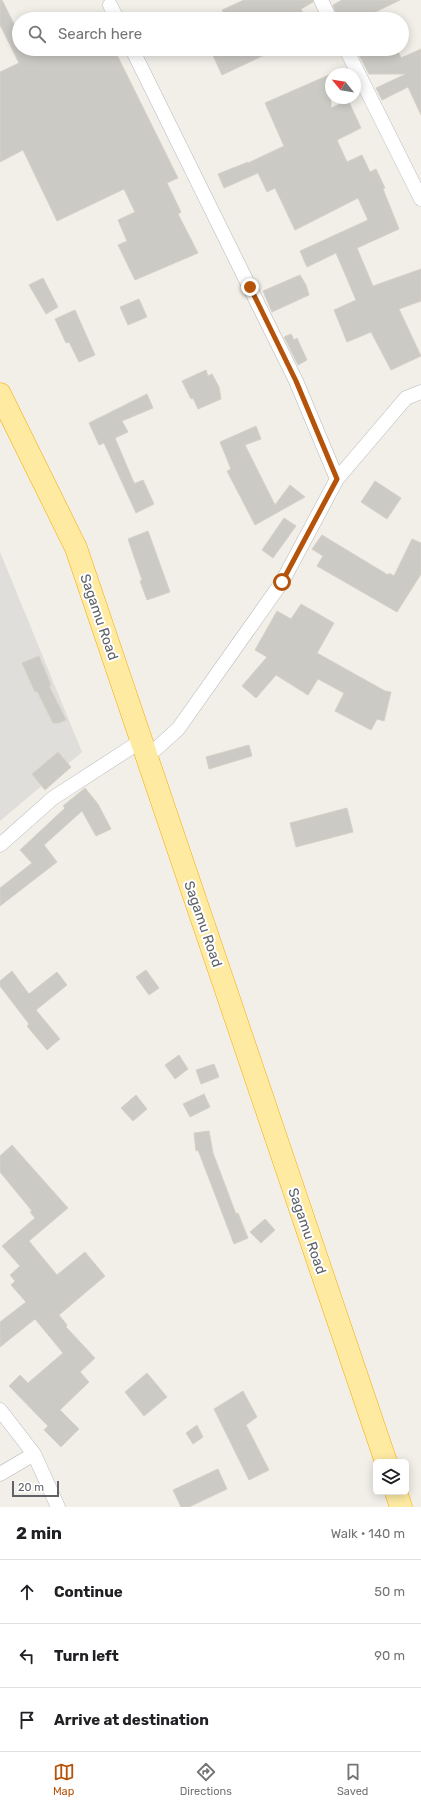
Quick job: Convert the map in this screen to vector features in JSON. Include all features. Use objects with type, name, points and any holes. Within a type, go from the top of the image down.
[{"type":"highway","name":"Sagamu Road","points":[[0,394],[76,548],[385,1459]]},
{"type":"highway","points":[[397,1495],[401,1507]]},
{"type":"street","points":[[321,0],[327,12]]},
{"type":"street","points":[[110,5],[114,12]]},
{"type":"street","points":[[135,56],[296,381],[337,479]]},
{"type":"street","points":[[350,56],[421,199]]},
{"type":"street","points":[[0,845],[53,798],[178,729],[282,582],[337,479],[406,398],[421,392]]},
{"type":"street","points":[[0,1410],[34,1454],[58,1507]]},
{"type":"street","points":[[0,1474],[34,1454]]},
{"type":"shaded area","points":[[0,552],[82,752],[0,821]]},
{"type":"building","points":[[0,0],[2,0],[12,20],[12,49],[0,25]]},
{"type":"building","points":[[244,0],[313,0],[313,2],[301,9],[302,12],[223,12],[222,10]]},
{"type":"building","points":[[342,0],[400,0],[375,12],[336,12],[333,5]]},
{"type":"building","points":[[421,49],[421,115],[408,87],[382,100],[376,88],[406,74],[369,74],[360,56],[400,56],[401,58],[409,56],[409,54]]},
{"type":"building","points":[[16,56],[117,56],[178,178],[167,183],[181,212],[178,214],[198,253],[135,280],[118,245],[127,241],[118,220],[135,212],[124,189],[57,221],[23,150],[0,162],[0,72],[19,63]]},
{"type":"building","points":[[213,56],[262,56],[222,75]]},
{"type":"building","points":[[325,77],[325,104],[331,104],[331,108],[340,104],[350,104],[361,128],[337,140],[347,162],[362,155],[370,172],[376,169],[385,188],[383,189],[399,229],[357,248],[373,286],[421,269],[421,301],[399,309],[421,356],[391,370],[371,332],[347,342],[334,310],[356,300],[336,253],[307,267],[300,251],[368,220],[358,198],[295,230],[275,188],[267,192],[258,173],[224,188],[218,174],[248,163],[284,146],[265,103]]},
{"type":"building","points":[[300,275],[306,285],[309,295],[272,312],[263,291]]},
{"type":"building","points":[[43,278],[58,307],[46,314],[29,285]]},
{"type":"building","points":[[139,299],[147,317],[128,325],[120,307]]},
{"type":"building","points":[[75,310],[95,355],[79,362],[69,342],[66,343],[55,319]]},
{"type":"building","points":[[291,334],[294,340],[297,338],[307,360],[298,365],[284,337]]},
{"type":"building","points":[[206,370],[208,376],[212,374],[219,387],[221,399],[198,409],[182,381]]},
{"type":"building","points":[[147,394],[153,408],[122,421],[128,432],[115,438],[134,483],[143,480],[154,504],[136,513],[104,443],[99,445],[89,423]]},
{"type":"building","points":[[256,426],[261,439],[245,445],[275,505],[290,485],[305,497],[255,525],[227,471],[231,469],[220,442]]},
{"type":"building","points":[[375,481],[401,498],[387,519],[361,502]]},
{"type":"building","points":[[284,518],[296,526],[273,558],[262,550]]},
{"type":"building","points":[[148,531],[170,592],[147,600],[128,539]]},
{"type":"building","points":[[322,535],[388,575],[389,573],[394,576],[412,539],[421,543],[421,574],[397,612],[317,566],[323,556],[312,549]]},
{"type":"building","points":[[301,604],[334,623],[317,653],[385,691],[391,692],[384,721],[377,719],[371,730],[335,711],[344,693],[318,679],[308,695],[276,675],[256,698],[242,686],[267,657],[255,650],[277,611],[291,619]]},
{"type":"building","points":[[39,656],[51,685],[49,686],[66,720],[58,723],[53,723],[37,691],[35,692],[22,663]]},
{"type":"building","points":[[249,745],[252,756],[209,769],[206,757]]},
{"type":"building","points":[[58,752],[71,767],[45,790],[32,774]]},
{"type":"building","points":[[85,788],[98,804],[111,829],[96,836],[82,811],[44,845],[57,862],[0,906],[0,888],[32,863],[20,850],[65,808],[63,806]]},
{"type":"building","points":[[347,808],[353,832],[296,847],[290,823]]},
{"type":"building","points":[[146,970],[159,988],[149,995],[136,977]]},
{"type":"building","points":[[12,971],[29,994],[57,972],[67,985],[36,1010],[60,1039],[47,1050],[27,1026],[29,1024],[0,986],[0,981]]},
{"type":"building","points":[[179,1055],[188,1069],[175,1079],[165,1065]]},
{"type":"building","points":[[214,1064],[219,1077],[201,1084],[196,1070]]},
{"type":"building","points":[[204,1094],[210,1107],[190,1117],[183,1104]]},
{"type":"building","points":[[136,1095],[147,1109],[133,1121],[121,1108]]},
{"type":"building","points":[[209,1131],[213,1153],[236,1214],[238,1213],[248,1238],[234,1244],[198,1150],[196,1151],[194,1133]]},
{"type":"building","points":[[12,1145],[68,1208],[29,1241],[57,1275],[85,1252],[105,1276],[59,1315],[67,1325],[66,1327],[95,1358],[80,1372],[89,1382],[60,1410],[79,1429],[61,1447],[44,1430],[48,1426],[9,1386],[20,1375],[28,1383],[63,1353],[35,1319],[0,1347],[0,1322],[26,1302],[11,1285],[15,1281],[10,1275],[20,1266],[2,1246],[35,1218],[30,1212],[32,1211],[0,1172],[0,1156]]},
{"type":"building","points":[[265,1219],[275,1230],[261,1243],[250,1232]]},
{"type":"building","points":[[147,1373],[167,1397],[144,1416],[125,1392]]},
{"type":"building","points":[[243,1391],[257,1417],[246,1425],[269,1470],[249,1480],[214,1409]]},
{"type":"building","points":[[197,1425],[203,1437],[193,1444],[186,1433]]},
{"type":"building","points":[[218,1469],[227,1489],[189,1507],[181,1507],[173,1490]]},
{"type":"route","points":[[250,287],[296,381],[337,479],[282,582]]}]
